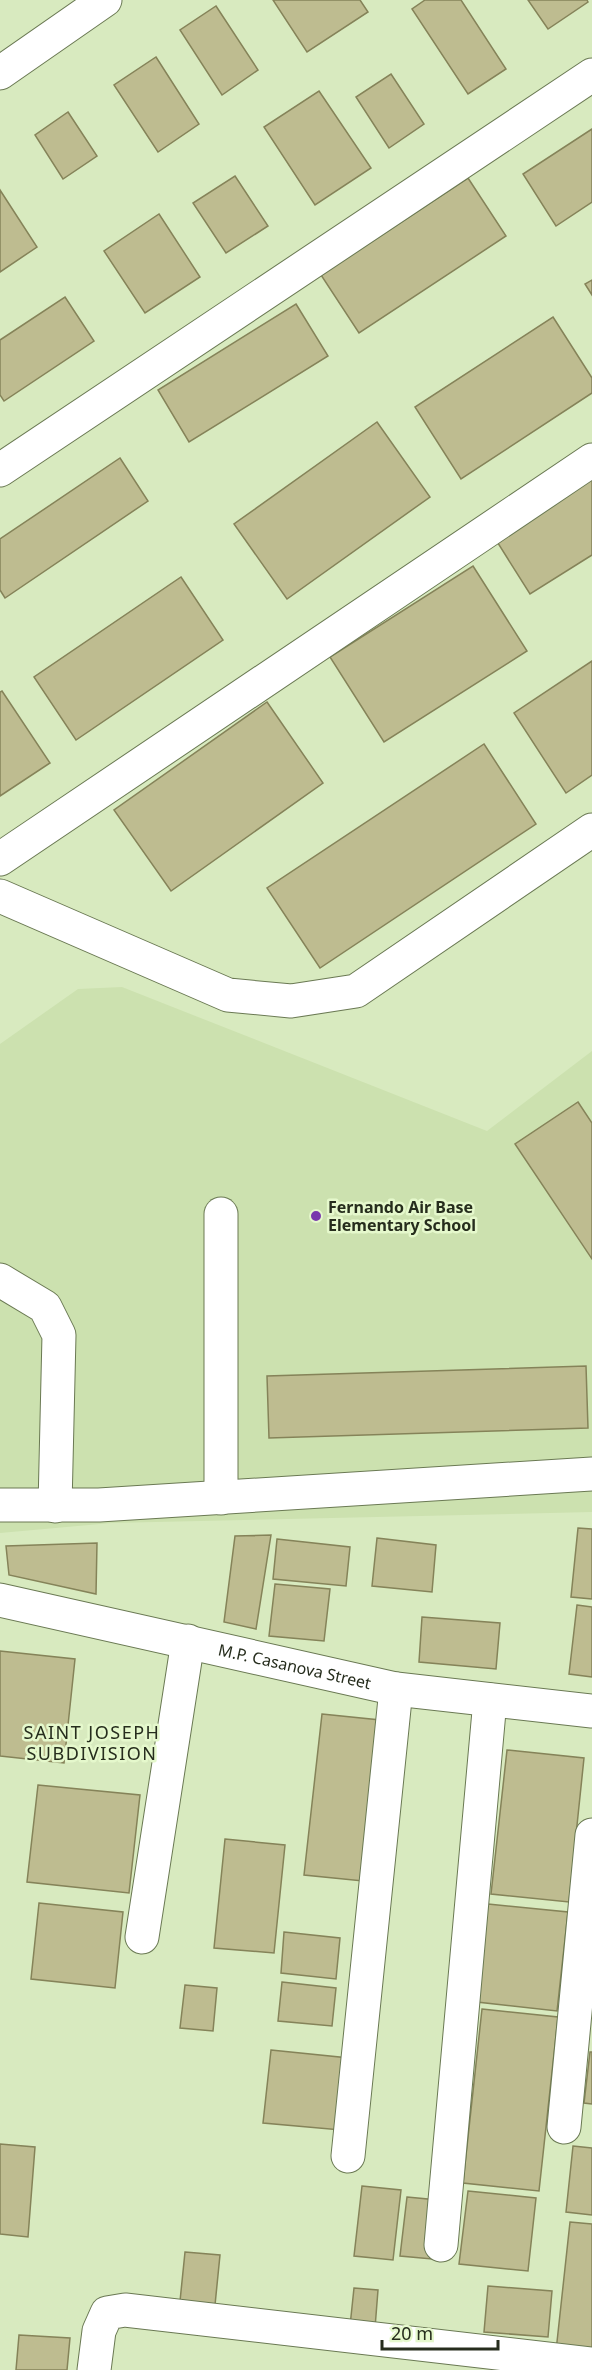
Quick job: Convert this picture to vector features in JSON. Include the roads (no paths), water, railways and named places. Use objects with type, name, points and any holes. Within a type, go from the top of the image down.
[{"type":"street","points":[[0,73],[105,0]]},
{"type":"street","points":[[0,470],[592,75]]},
{"type":"street","points":[[0,859],[592,460]]},
{"type":"street","points":[[0,896],[228,995],[291,1002],[356,991],[592,830]]},
{"type":"street","points":[[221,1214],[221,1498]]},
{"type":"street","points":[[0,1280],[45,1307],[59,1335],[55,1506]]},
{"type":"street","points":[[0,1505],[99,1505],[592,1474]]},
{"type":"street","name":"M.P. Casanova Street","points":[[0,1600],[396,1689],[592,1711]]},
{"type":"street","points":[[142,1937],[188,1641]]},
{"type":"street","points":[[348,2156],[396,1689]]},
{"type":"street","points":[[441,2245],[490,1701]]},
{"type":"street","points":[[564,2127],[592,1835]]},
{"type":"street","points":[[94,2370],[99,2331],[107,2313],[125,2310],[592,2364]]},
{"type":"place","name":"Fernando Air Base Elementary School","points":[[316,1216]]},
{"type":"district","name":"SAINT JOSEPH SUBDIVISION","points":[[92,1743]]}]
